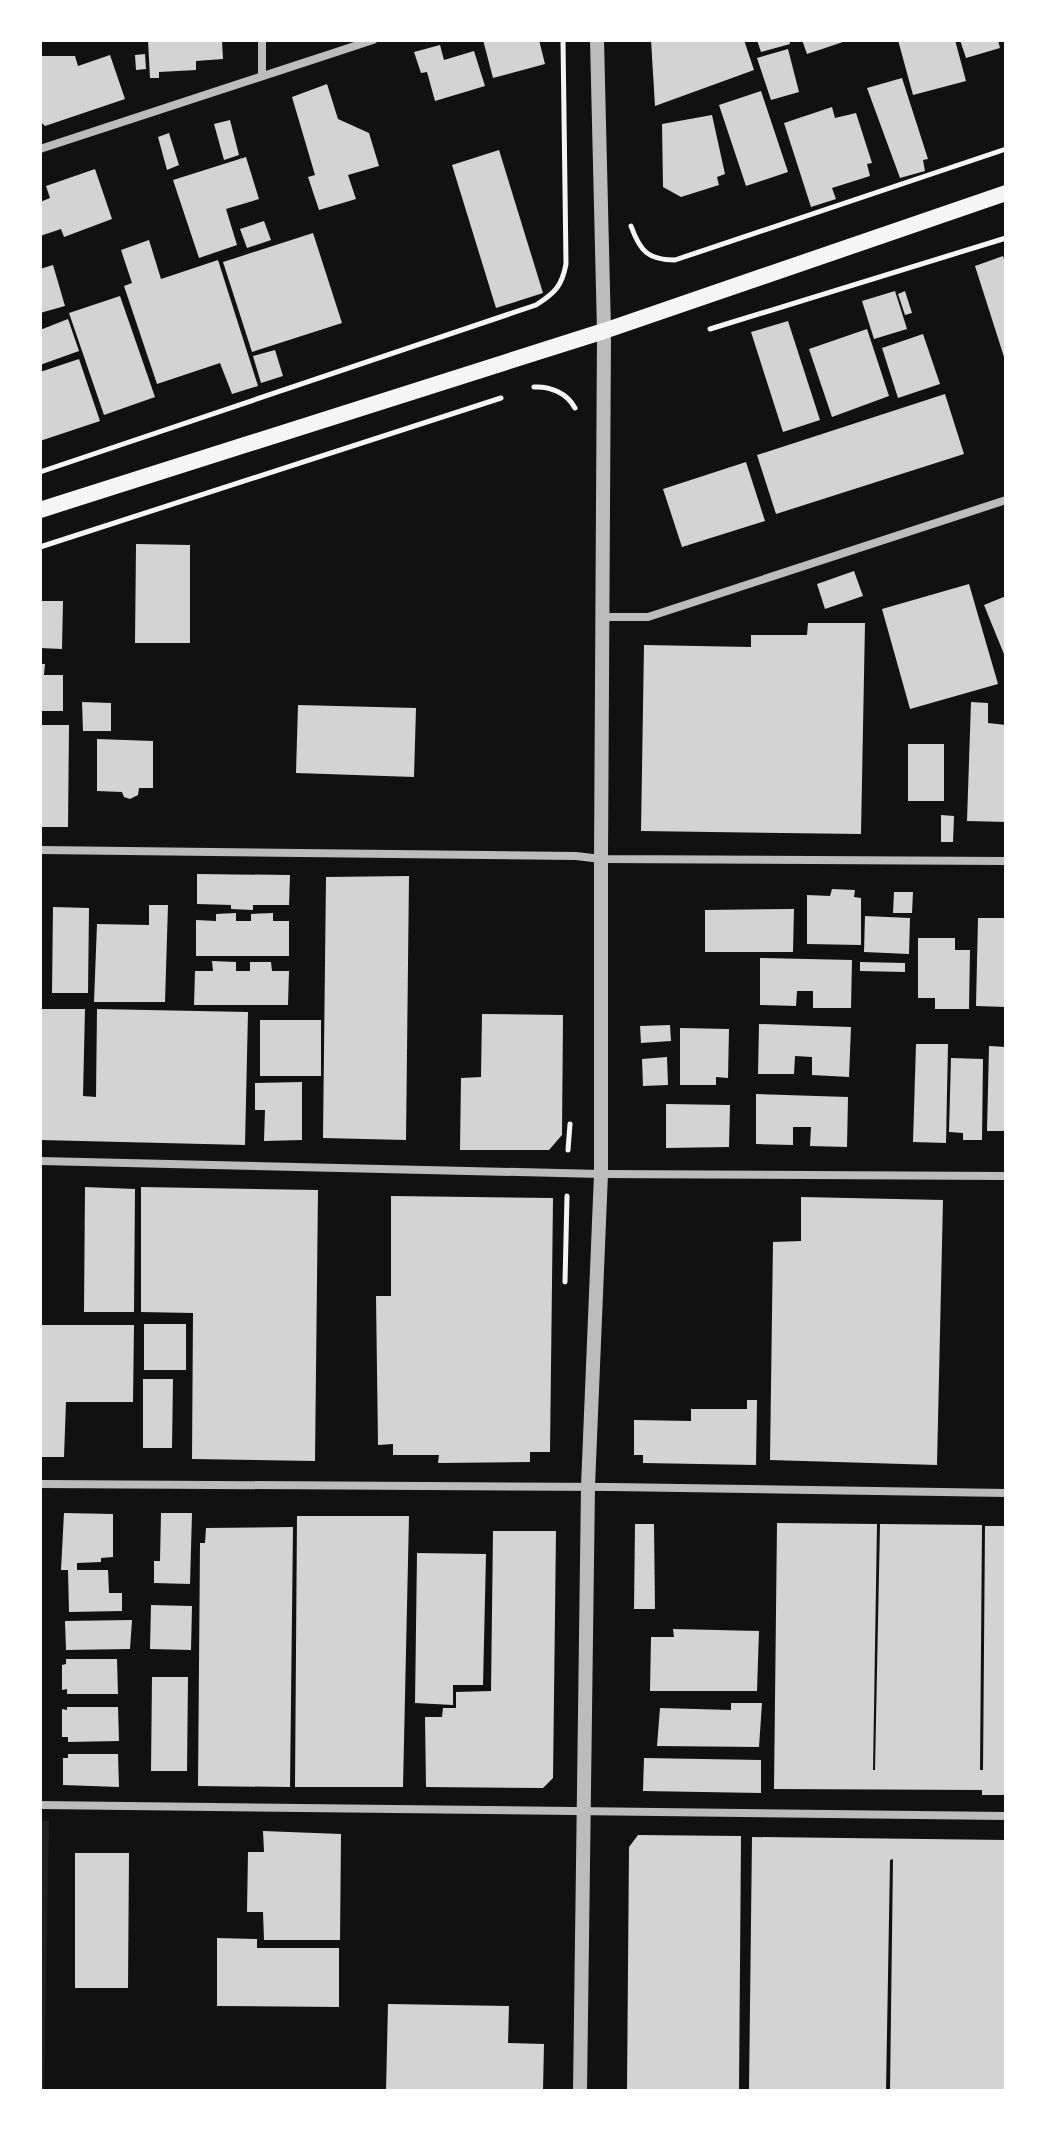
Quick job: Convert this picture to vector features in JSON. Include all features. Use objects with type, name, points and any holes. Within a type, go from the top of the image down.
[{"type":"main road","points":[[40,510],[604,331],[1006,193]]},
{"type":"street","points":[[262,40],[262,76]]},
{"type":"street","points":[[40,149],[373,40]]},
{"type":"street","points":[[580,2091],[588,1486],[601,1174],[604,331],[597,40]]},
{"type":"street","points":[[603,617],[648,617],[1006,500]]},
{"type":"street","points":[[40,850],[576,856],[601,859],[1006,861]]},
{"type":"street","points":[[40,1161],[601,1174],[1006,1176]]},
{"type":"street","points":[[40,1484],[588,1486],[1006,1493]]},
{"type":"street","points":[[40,1805],[1006,1816]]},
{"type":"path","points":[[40,472],[536,305],[552,295],[563,280],[566,264],[563,40]]},
{"type":"path","points":[[630,223],[643,250],[658,260],[675,260],[1006,149]]},
{"type":"path","points":[[703,331],[1006,238]]},
{"type":"path","points":[[522,391],[537,386]]},
{"type":"path","points":[[40,547],[507,396]]},
{"type":"shaded area","points":[[40,1821],[49,1821],[44,2091],[40,2091]]},
{"type":"building","points":[[148,40],[222,40],[223,59],[196,61],[196,70],[159,72],[159,78],[150,78]]},
{"type":"building","points":[[483,40],[539,40],[545,64],[493,78]]},
{"type":"building","points":[[651,40],[744,40],[754,70],[655,106]]},
{"type":"building","points":[[757,40],[789,40],[790,44],[761,52]]},
{"type":"building","points":[[802,40],[846,40],[846,41],[807,54]]},
{"type":"building","points":[[898,40],[955,40],[966,81],[913,95]]},
{"type":"building","points":[[960,40],[998,40],[1000,48],[966,58]]},
{"type":"building","points":[[440,45],[444,60],[474,51],[485,86],[435,101],[427,72],[421,73],[414,52]]},
{"type":"building","points":[[788,49],[799,92],[771,100],[757,58]]},
{"type":"building","points":[[145,54],[146,69],[136,70],[135,55]]},
{"type":"building","points":[[110,55],[125,99],[45,126],[40,121],[40,56],[75,56],[78,66]]},
{"type":"building","points":[[902,78],[928,159],[923,160],[925,171],[900,178],[867,88]]},
{"type":"building","points":[[327,84],[338,119],[369,133],[379,166],[348,175],[356,199],[319,210],[308,177],[315,175],[292,97]]},
{"type":"building","points":[[761,91],[788,172],[746,186],[719,105]]},
{"type":"building","points":[[832,107],[835,118],[856,113],[872,163],[867,164],[870,176],[832,188],[836,199],[811,207],[784,123]]},
{"type":"building","points":[[712,115],[725,174],[717,177],[719,185],[681,197],[663,187],[662,124]]},
{"type":"building","points":[[230,120],[239,155],[224,160],[214,124]]},
{"type":"building","points":[[169,133],[179,165],[167,170],[158,137]]},
{"type":"building","points":[[499,150],[543,293],[496,308],[452,165]]},
{"type":"building","points":[[246,157],[259,199],[226,209],[237,245],[199,258],[173,180]]},
{"type":"building","points":[[95,169],[112,219],[64,237],[61,229],[40,236],[40,202],[50,198],[46,186]]},
{"type":"building","points":[[264,221],[271,240],[247,248],[240,229]]},
{"type":"building","points":[[313,233],[342,323],[252,352],[223,262]]},
{"type":"building","points":[[149,240],[161,279],[218,260],[258,386],[232,394],[220,363],[157,384],[124,286],[132,283],[121,250]]},
{"type":"building","points":[[1003,256],[1006,266],[1005,360],[975,266]]},
{"type":"building","points":[[53,265],[65,306],[40,313],[40,269]]},
{"type":"building","points":[[895,291],[907,329],[874,339],[862,301]]},
{"type":"building","points":[[905,291],[912,313],[905,315],[898,294]]},
{"type":"building","points":[[120,296],[155,397],[104,415],[69,313]]},
{"type":"building","points":[[68,319],[79,351],[40,365],[40,330]]},
{"type":"building","points":[[788,321],[820,420],[783,432],[751,332]]},
{"type":"building","points":[[867,329],[889,396],[832,417],[809,349]]},
{"type":"building","points":[[923,334],[940,384],[898,398],[882,348]]},
{"type":"building","points":[[275,350],[283,376],[261,383],[253,356]]},
{"type":"building","points":[[79,359],[100,421],[40,441],[40,372]]},
{"type":"building","points":[[945,394],[964,454],[776,514],[757,455]]},
{"type":"building","points":[[746,462],[765,521],[682,547],[663,489]]},
{"type":"building","points":[[136,544],[190,545],[190,643],[135,643]]},
{"type":"building","points":[[854,571],[863,596],[825,609],[817,584]]},
{"type":"building","points":[[969,584],[998,684],[910,709],[882,609]]},
{"type":"building","points":[[1006,596],[1006,659],[984,605]]},
{"type":"building","points":[[40,601],[63,601],[62,649],[40,648]]},
{"type":"building","points":[[808,623],[865,623],[861,834],[641,831],[644,645],[751,647],[751,635],[807,635]]},
{"type":"building","points":[[40,664],[45,664],[44,675],[63,675],[63,711],[40,711]]},
{"type":"building","points":[[82,702],[111,703],[111,731],[83,731]]},
{"type":"building","points":[[971,702],[988,703],[988,723],[1006,725],[1006,822],[967,821]]},
{"type":"building","points":[[298,705],[416,708],[414,777],[296,773]]},
{"type":"building","points":[[40,725],[69,725],[68,827],[40,827]]},
{"type":"building","points":[[97,739],[153,741],[153,788],[139,788],[138,795],[130,799],[124,797],[122,792],[97,791]]},
{"type":"building","points":[[908,744],[944,744],[944,801],[908,801]]},
{"type":"building","points":[[941,815],[954,816],[953,842],[941,842]]},
{"type":"building","points":[[197,874],[290,875],[289,905],[253,905],[253,910],[231,909],[231,905],[197,904]]},
{"type":"building","points":[[409,876],[406,1140],[323,1138],[326,877]]},
{"type":"building","points":[[832,889],[855,890],[854,897],[861,898],[861,945],[807,944],[807,895],[830,896]]},
{"type":"building","points":[[894,892],[913,892],[912,913],[893,913]]},
{"type":"building","points":[[149,905],[168,905],[165,1002],[94,1002],[97,924],[149,925]]},
{"type":"building","points":[[53,907],[89,908],[88,993],[52,993]]},
{"type":"building","points":[[794,909],[793,952],[705,952],[705,910]]},
{"type":"building","points":[[236,913],[236,921],[251,921],[251,914],[273,913],[273,921],[289,921],[289,956],[196,956],[196,920],[216,921],[216,914]]},
{"type":"building","points":[[865,916],[910,918],[909,954],[864,952]]},
{"type":"building","points":[[978,918],[1006,918],[1006,1007],[976,1006]]},
{"type":"building","points":[[918,938],[955,938],[955,950],[970,950],[969,1009],[935,1009],[935,998],[918,998]]},
{"type":"building","points":[[760,958],[852,960],[851,1008],[813,1008],[813,991],[797,991],[796,1006],[760,1005]]},
{"type":"building","points":[[212,961],[236,962],[236,971],[250,971],[250,962],[271,962],[272,971],[289,971],[288,1005],[194,1005],[195,971],[213,971]]},
{"type":"building","points":[[860,962],[905,963],[905,972],[860,971]]},
{"type":"building","points":[[40,1009],[85,1009],[83,1096],[96,1097],[97,1009],[248,1012],[245,1145],[40,1140]]},
{"type":"building","points":[[482,1014],[563,1015],[562,1135],[549,1150],[460,1150],[461,1078],[481,1077]]},
{"type":"building","points":[[260,1020],[321,1020],[321,1076],[260,1076]]},
{"type":"building","points":[[759,1024],[851,1027],[849,1077],[812,1075],[812,1057],[795,1056],[794,1074],[758,1074]]},
{"type":"building","points":[[670,1025],[671,1041],[641,1043],[640,1026]]},
{"type":"building","points":[[680,1028],[729,1029],[728,1078],[716,1077],[716,1085],[680,1085]]},
{"type":"building","points":[[916,1044],[948,1044],[946,1143],[913,1142]]},
{"type":"building","points":[[989,1046],[1006,1047],[1006,1131],[987,1131]]},
{"type":"building","points":[[667,1057],[668,1085],[643,1086],[642,1059]]},
{"type":"building","points":[[951,1058],[983,1059],[982,1140],[963,1140],[963,1133],[949,1132]]},
{"type":"building","points":[[302,1082],[302,1140],[264,1141],[265,1110],[255,1110],[255,1083]]},
{"type":"building","points":[[756,1094],[848,1097],[847,1147],[810,1146],[811,1127],[793,1127],[793,1145],[756,1144]]},
{"type":"building","points":[[666,1104],[730,1105],[729,1147],[666,1148]]},
{"type":"building","points":[[85,1187],[135,1189],[134,1312],[84,1312]]},
{"type":"building","points":[[141,1187],[318,1190],[315,1461],[192,1459],[193,1313],[141,1312]]},
{"type":"building","points":[[391,1196],[553,1198],[550,1452],[530,1452],[530,1462],[438,1463],[439,1455],[393,1455],[393,1444],[378,1445],[376,1296],[391,1296]]},
{"type":"building","points":[[801,1197],[943,1200],[937,1465],[770,1460],[773,1242],[801,1241]]},
{"type":"building","points":[[144,1324],[186,1324],[186,1370],[144,1370]]},
{"type":"building","points":[[40,1325],[134,1325],[133,1402],[66,1402],[64,1457],[40,1457]]},
{"type":"building","points":[[143,1379],[173,1379],[172,1448],[143,1448]]},
{"type":"building","points":[[747,1400],[757,1400],[756,1465],[643,1463],[643,1455],[634,1455],[634,1420],[691,1421],[691,1409],[747,1409]]},
{"type":"building","points":[[64,1513],[113,1514],[113,1557],[101,1558],[101,1562],[77,1563],[77,1570],[108,1570],[109,1593],[122,1593],[122,1611],[69,1612],[68,1570],[61,1570]]},
{"type":"building","points":[[161,1513],[192,1513],[190,1584],[154,1583],[154,1561],[160,1561]]},
{"type":"building","points":[[297,1516],[409,1516],[403,1787],[295,1787]]},
{"type":"building","points":[[777,1523],[877,1524],[873,1770],[880,1524],[982,1525],[980,1770],[983,1770],[985,1526],[1006,1526],[1006,1795],[982,1795],[982,1790],[774,1789]]},
{"type":"building","points":[[635,1524],[654,1524],[655,1609],[634,1609]]},
{"type":"building","points":[[293,1527],[290,1787],[198,1786],[200,1543],[205,1543],[206,1528]]},
{"type":"building","points":[[493,1531],[556,1531],[553,1778],[543,1788],[426,1787],[425,1717],[442,1717],[443,1708],[456,1708],[456,1692],[491,1691]]},
{"type":"building","points":[[417,1553],[486,1554],[483,1685],[453,1685],[453,1705],[415,1703]]},
{"type":"building","points":[[151,1605],[192,1606],[191,1650],[150,1649]]},
{"type":"building","points":[[132,1620],[130,1649],[66,1650],[65,1621]]},
{"type":"building","points":[[673,1629],[759,1631],[757,1691],[650,1691],[651,1637],[674,1637]]},
{"type":"building","points":[[66,1659],[117,1659],[118,1694],[67,1694],[67,1689],[62,1690],[62,1665],[66,1664]]},
{"type":"building","points":[[152,1677],[188,1677],[187,1771],[151,1771]]},
{"type":"building","points":[[731,1703],[762,1703],[759,1747],[657,1746],[660,1708],[731,1710]]},
{"type":"building","points":[[67,1707],[118,1707],[119,1741],[68,1742],[68,1737],[62,1737],[62,1709],[67,1710]]},
{"type":"building","points":[[68,1754],[118,1754],[119,1787],[63,1785],[63,1758],[68,1758]]},
{"type":"building","points":[[644,1758],[761,1760],[761,1793],[643,1791]]},
{"type":"building","points":[[263,1831],[341,1834],[340,1940],[264,1940],[263,1912],[247,1912],[248,1852],[264,1852]]},
{"type":"building","points":[[638,1835],[741,1836],[739,2091],[627,2091],[629,1847]]},
{"type":"building","points":[[752,1837],[1006,1840],[1006,2091],[890,2091],[893,1859],[890,1860],[886,2091],[749,2091]]},
{"type":"building","points":[[75,1853],[129,1853],[128,1988],[75,1988]]},
{"type":"building","points":[[217,1938],[257,1939],[257,1948],[339,1948],[339,2007],[217,2006]]},
{"type":"building","points":[[388,2004],[509,2006],[508,2043],[544,2044],[543,2091],[386,2091]]}]
